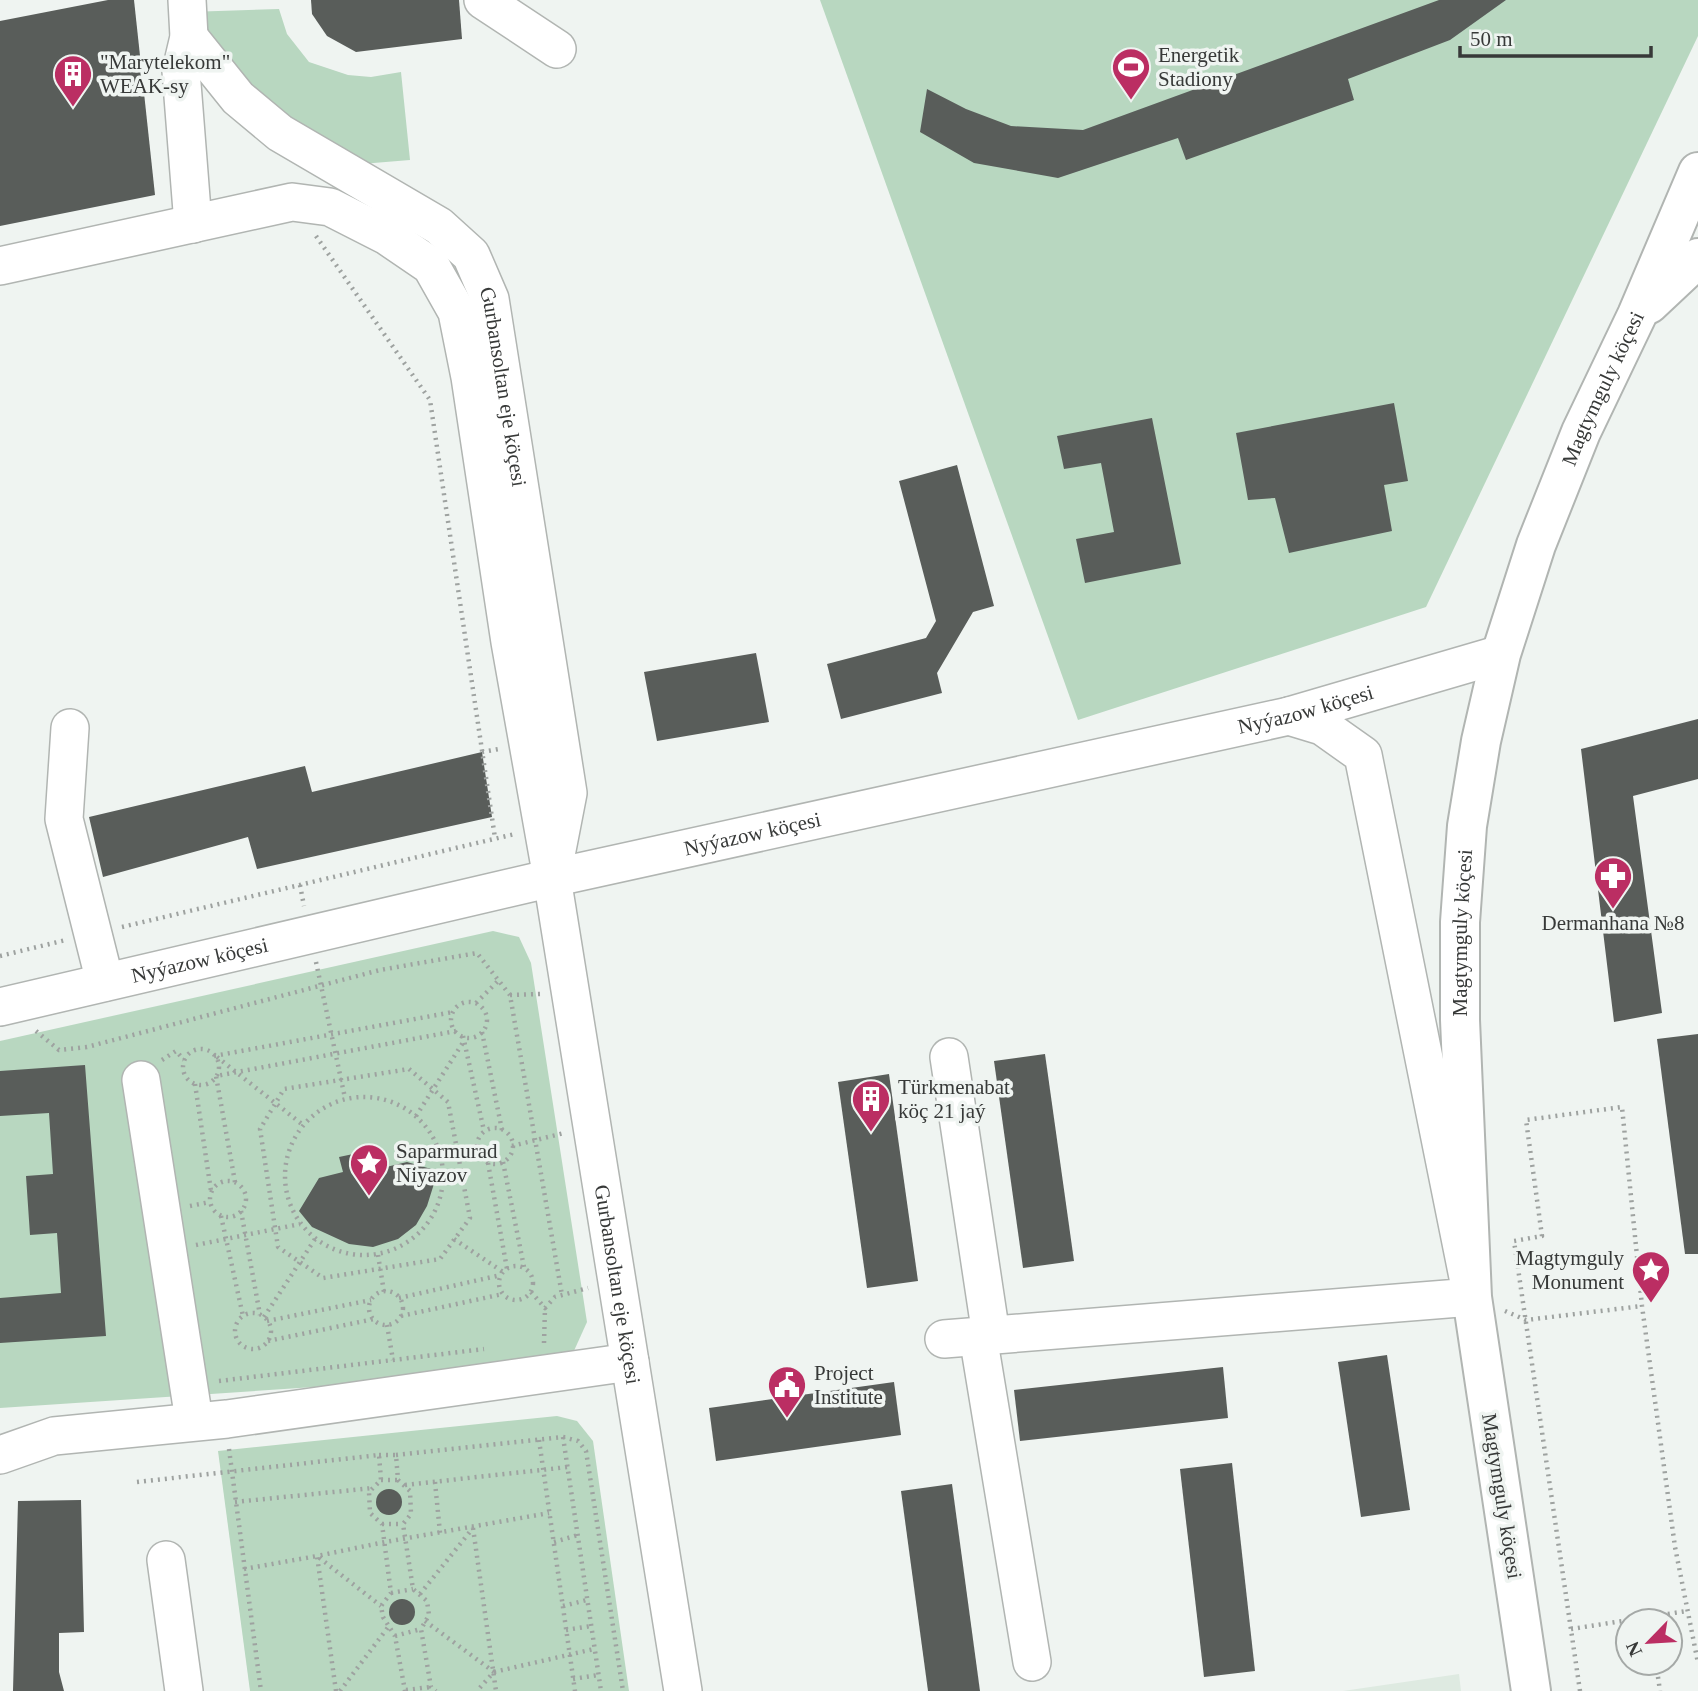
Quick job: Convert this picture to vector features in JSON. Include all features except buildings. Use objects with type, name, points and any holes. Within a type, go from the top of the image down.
[{"type":"main road","name":"Magtymguly köçesi","points":[[1531,1691],[1472,1297],[1460,1020],[1460,922],[1467,826],[1481,741],[1501,654],[1536,545],[1581,432],[1637,315],[1690,197],[1698,172]]},
{"type":"main road","points":[[1637,315],[1698,258]]},
{"type":"street","points":[[187,0],[189,37],[181,71],[193,224]]},
{"type":"street","points":[[483,0],[558,48]]},
{"type":"street","name":"Gurbansoltan eje köçesi","points":[[189,37],[238,98],[279,133],[439,226],[471,255],[489,299],[568,793],[552,878]]},
{"type":"street","name":"Gurbansoltan eje köçesi","points":[[0,266],[292,202],[330,207],[387,236],[431,266],[457,312],[470,377],[510,642],[544,829],[684,1691]]},
{"type":"street","name":"Nyýazow köçesi","points":[[3,1006],[552,878],[1289,716],[1501,654]]},
{"type":"street","points":[[971,1336],[1472,1297],[1363,755],[1322,726],[1289,716]]},
{"type":"street","points":[[70,728],[64,819],[105,982]]},
{"type":"street","points":[[949,1057],[971,1336],[1032,1662]]},
{"type":"street","points":[[141,1080],[189,1384],[211,1420]]},
{"type":"street","points":[[0,1455],[54,1436],[211,1420],[540,1352],[629,1362]]},
{"type":"street","points":[[166,1560],[184,1691]]},
{"type":"path","points":[[292,202],[430,400],[495,838]]},
{"type":"path","points":[[0,956],[495,838],[544,829]]},
{"type":"path","points":[[310,934],[345,1098]]},
{"type":"path","points":[[3,1006],[59,1050],[87,1047],[380,970],[477,953],[510,995],[562,1295]]},
{"type":"path","points":[[477,1003],[498,981]]},
{"type":"path","points":[[416,1116],[464,1039],[482,1032],[485,1027],[487,1016],[477,1003],[460,1004],[453,1012],[452,1022],[464,1039],[484,1131]]},
{"type":"path","points":[[215,1056],[453,1012]]},
{"type":"path","points":[[303,1125],[236,1071],[215,1056],[198,1050],[184,1060],[186,1077],[195,1084],[209,1083],[216,1076],[236,1071],[456,1031]]},
{"type":"path","points":[[482,1032],[502,1130]]},
{"type":"path","points":[[215,1056],[218,1066],[216,1076],[235,1182],[245,1195],[241,1211],[244,1236],[264,1318],[271,1331],[267,1341]]},
{"type":"path","points":[[409,1069],[433,1090],[448,1102],[470,1218],[440,1259],[323,1279],[278,1247],[260,1129],[284,1089],[409,1069]]},
{"type":"path","points":[[195,1084],[212,1208],[221,1216],[243,1316]]},
{"type":"path","points":[[345,1098],[382,1098],[400,1105],[427,1127],[441,1156],[443,1178],[440,1200],[431,1219],[417,1236],[399,1248],[378,1255],[356,1255],[334,1250],[315,1239],[300,1224],[290,1205],[285,1185],[285,1163],[291,1143],[303,1125],[322,1109],[345,1098]]},
{"type":"path","points":[[1580,1691],[1514,1241],[1542,1236],[1526,1120],[1622,1107],[1642,1306],[1675,1547],[1698,1663]]},
{"type":"path","points":[[512,1146],[592,1126]]},
{"type":"path","points":[[502,1130],[510,1136],[510,1155],[503,1162],[488,1163],[479,1155],[478,1139],[484,1131],[502,1130]]},
{"type":"path","points":[[441,1156],[477,1150]]},
{"type":"path","points":[[488,1163],[503,1272],[499,1285],[503,1294],[518,1300],[531,1292],[534,1286],[532,1275],[524,1267],[503,1162]]},
{"type":"path","points":[[211,1192],[218,1183],[235,1182]]},
{"type":"path","points":[[221,1216],[232,1216],[241,1211]]},
{"type":"path","points":[[168,1251],[300,1224]]},
{"type":"path","points":[[264,1318],[315,1239]]},
{"type":"path","points":[[454,1239],[503,1272]]},
{"type":"path","points":[[378,1255],[384,1292]]},
{"type":"path","points":[[399,1298],[503,1272],[512,1266],[524,1267]]},
{"type":"path","points":[[540,1352],[545,1308],[555,1297],[617,1281]]},
{"type":"path","points":[[387,1325],[374,1320],[267,1341],[251,1349],[240,1343],[236,1326],[243,1316],[254,1313],[264,1318],[372,1300],[384,1292],[395,1294],[399,1298],[403,1307],[401,1317]]},
{"type":"path","points":[[531,1292],[545,1308]]},
{"type":"path","points":[[387,1325],[401,1317],[503,1294]]},
{"type":"path","points":[[1472,1297],[1526,1320],[1642,1306]]},
{"type":"path","points":[[372,1300],[370,1310],[374,1320]]},
{"type":"path","points":[[387,1325],[393,1360]]},
{"type":"path","points":[[189,1384],[489,1348]]},
{"type":"path","points":[[211,1420],[231,1472],[261,1691]]},
{"type":"path","points":[[137,1482],[563,1437],[578,1441],[586,1451],[622,1691]]},
{"type":"path","points":[[563,1437],[601,1691]]},
{"type":"path","points":[[539,1440],[575,1691]]},
{"type":"path","points":[[379,1455],[381,1480]]},
{"type":"path","points":[[397,1455],[398,1480]]},
{"type":"path","points":[[404,1485],[568,1467]]},
{"type":"path","points":[[317,1556],[381,1606],[383,1618],[395,1636],[406,1691],[434,1689],[421,1629],[429,1615],[427,1601],[413,1589],[403,1524],[411,1514],[410,1491],[398,1480],[381,1480],[369,1492],[370,1513],[382,1524],[391,1593]]},
{"type":"path","points":[[435,1482],[440,1533]]},
{"type":"path","points":[[235,1502],[373,1488]]},
{"type":"path","points":[[244,1569],[549,1513]]},
{"type":"path","points":[[382,1524],[403,1524]]},
{"type":"path","points":[[420,1594],[473,1528]]},
{"type":"path","points":[[473,1528],[496,1691]]},
{"type":"path","points":[[554,1542],[578,1535]]},
{"type":"path","points":[[317,1556],[338,1691]]},
{"type":"path","points":[[381,1606],[391,1593],[413,1589]]},
{"type":"path","points":[[563,1606],[587,1600]]},
{"type":"path","points":[[425,1621],[494,1672]]},
{"type":"path","points":[[1571,1629],[1614,1623]]},
{"type":"path","points":[[338,1691],[389,1626]]},
{"type":"path","points":[[566,1630],[591,1626]]},
{"type":"path","points":[[395,1636],[421,1629]]},
{"type":"path","points":[[477,1691],[494,1672],[594,1649]]},
{"type":"path","points":[[573,1678],[598,1675]]},
{"type":"shaded area","points":[[1459,1674],[1461,1691],[1343,1691]]},
{"type":"green space","points":[[820,0],[1698,0],[1698,36],[1426,607],[1078,720]]},
{"type":"green space","points":[[279,9],[287,34],[309,62],[348,75],[371,77],[401,72],[410,160],[337,166],[280,133],[188,12]]},
{"type":"green space","points":[[493,931],[519,937],[531,963],[587,1322],[573,1353],[554,1371],[0,1408],[0,1041]]},
{"type":"green space","points":[[557,1416],[577,1421],[593,1441],[629,1691],[250,1691],[218,1451]]},
{"type":"place","name":"Energetik Stadiony","points":[[1131,101]]},
{"type":"place","name":"\"Marytelekom\" WEAK-sy","points":[[73,108]]},
{"type":"place","name":"Dermanhana №8","points":[[1613,910]]},
{"type":"place","name":"Türkmenabat köç 21 jaý","points":[[871,1133]]},
{"type":"place","name":"Saparmurad Niyazov","points":[[369,1197]]},
{"type":"place","name":"Magtymguly Monument","points":[[1651,1304]]},
{"type":"place","name":"Project Institute","points":[[787,1419]]}]
